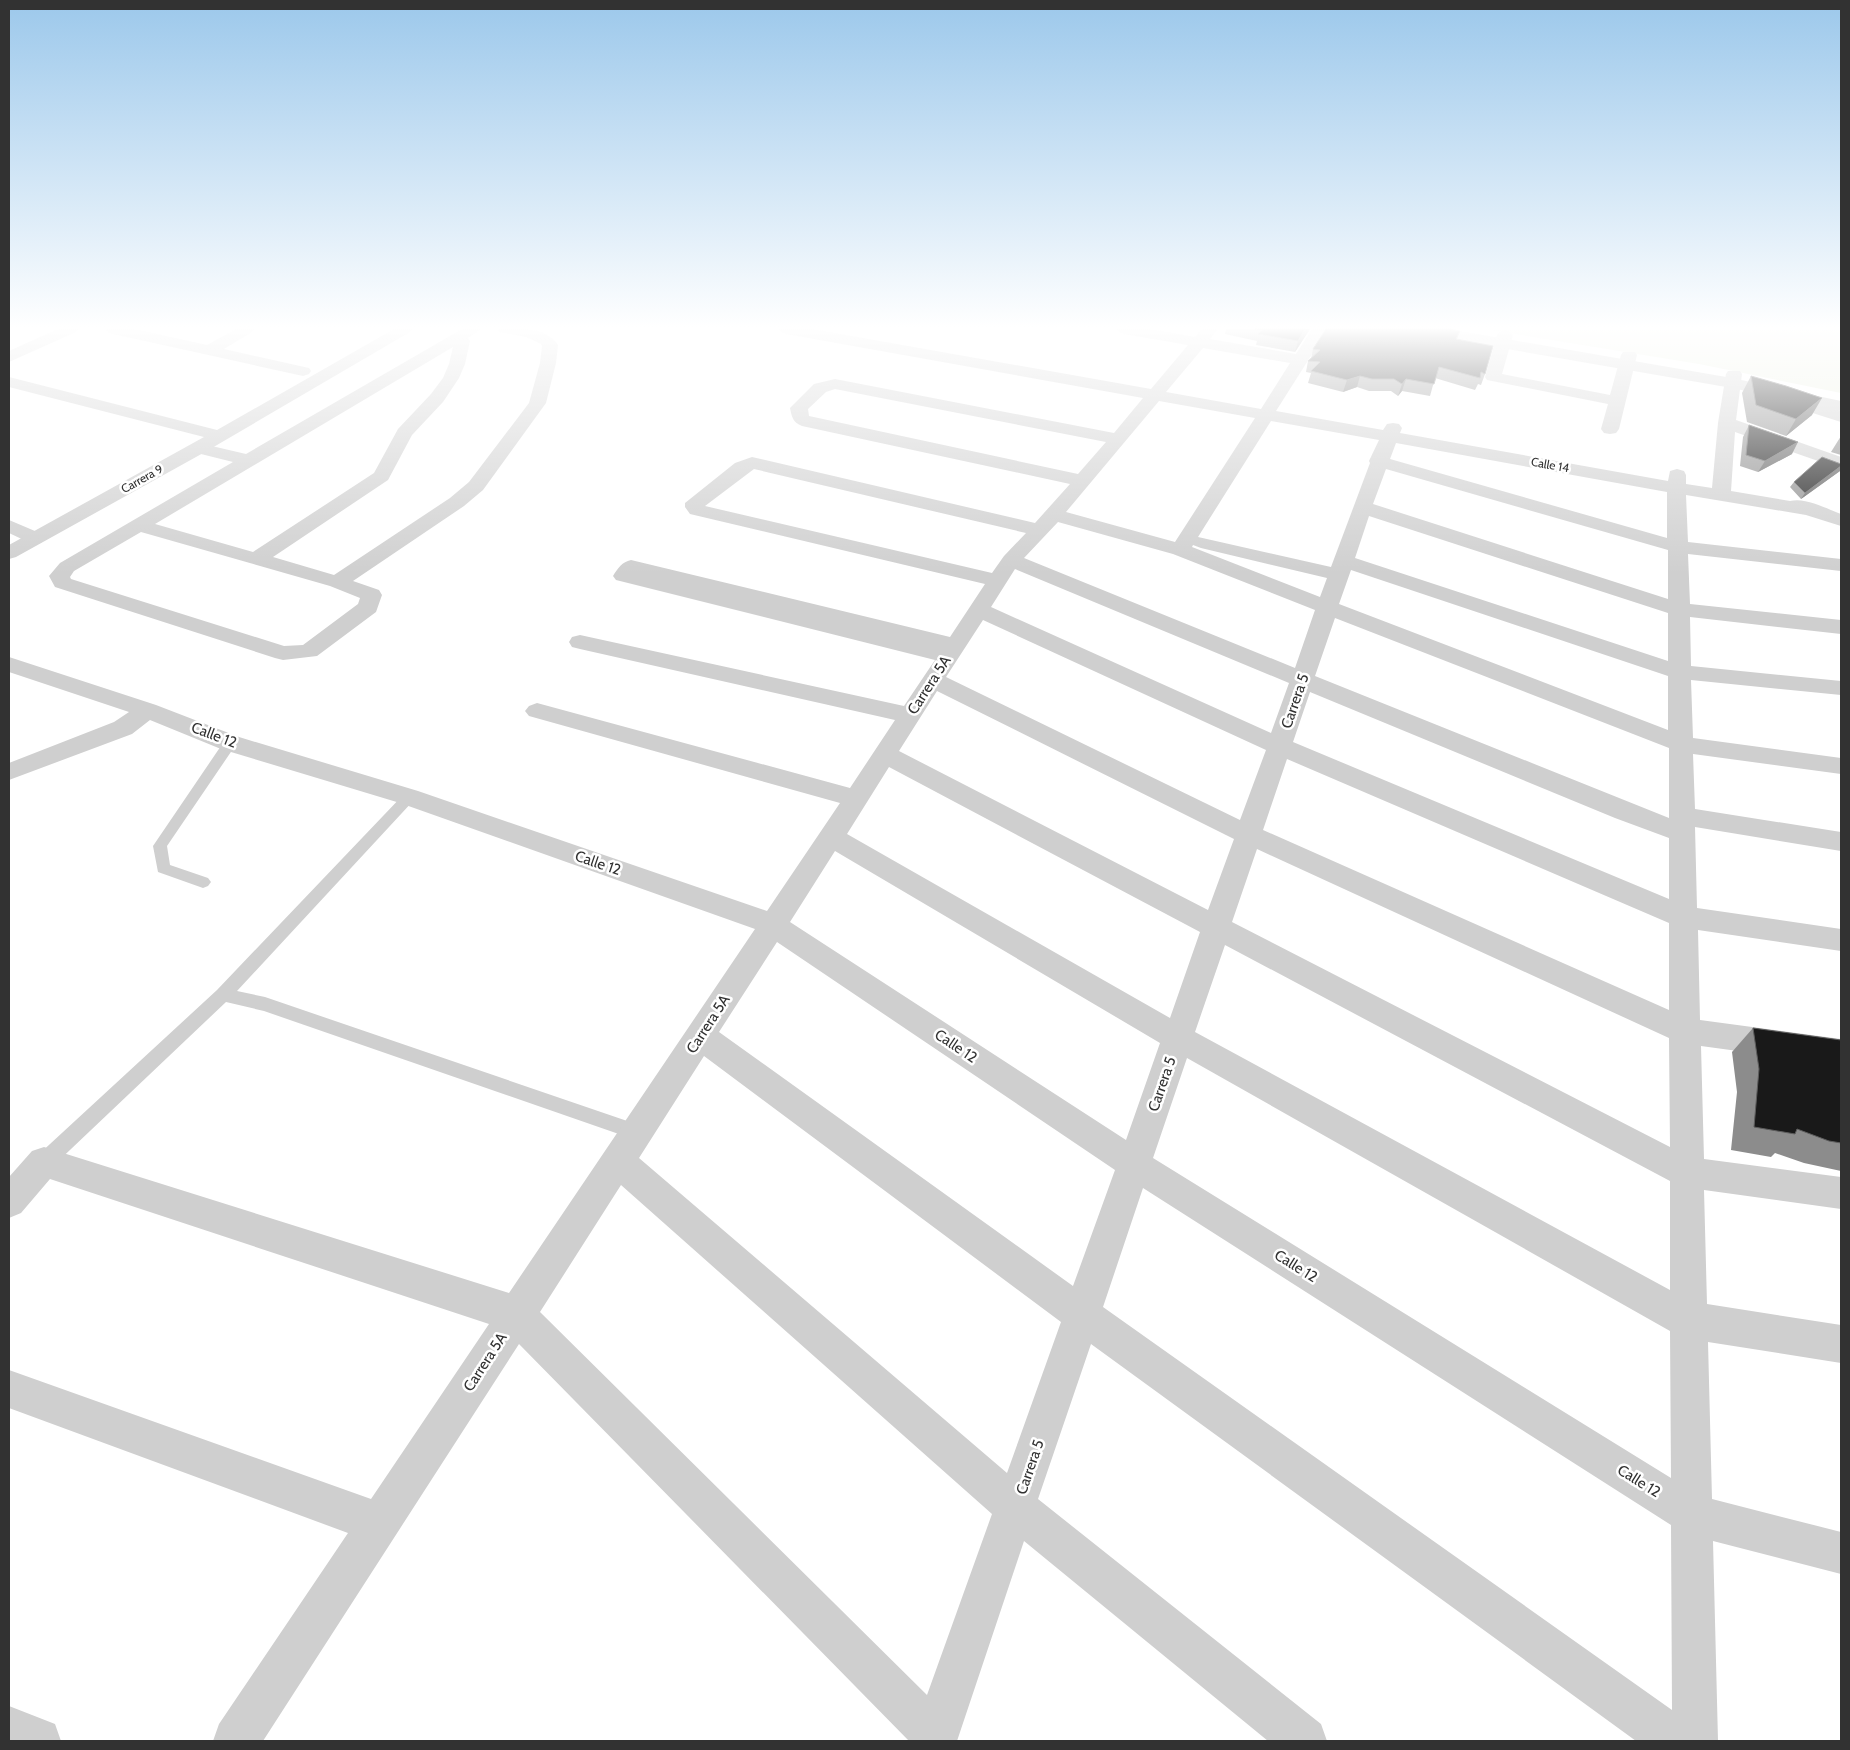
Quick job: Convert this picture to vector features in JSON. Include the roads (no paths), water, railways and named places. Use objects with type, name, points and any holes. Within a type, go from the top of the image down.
[{"type":"street","points":[[55,411],[178,442],[199,439]]},
{"type":"street","points":[[105,411],[199,439],[250,461]]},
{"type":"street","name":"Carrera 9","points":[[9,553],[20,529],[199,439],[242,411]]},
{"type":"street","name":"Carrera 9","points":[[199,439],[220,436],[264,411]]},
{"type":"street","points":[[138,525],[337,582],[371,595],[368,608],[309,651],[283,653],[62,584],[59,576],[67,567],[138,525],[250,461],[334,411]]},
{"type":"street","points":[[256,559],[381,476],[404,433],[426,411]]},
{"type":"street","points":[[337,582],[456,502],[476,486],[531,411]]},
{"type":"street","points":[[799,411],[801,419],[808,422],[1083,481]]},
{"type":"street","points":[[970,411],[1118,440]]},
{"type":"street","name":"Carrera 5A","points":[[236,1741],[701,1036],[772,924],[1004,570],[1142,411]]},
{"type":"street","points":[[1184,545],[1268,411]]},
{"type":"street","name":"Calle 14","points":[[1268,411],[1387,442],[1721,488],[1813,510],[1841,520]]},
{"type":"street","points":[[1610,429],[1615,411]]},
{"type":"street","points":[[1721,488],[1729,411]]},
{"type":"street","points":[[1822,411],[1841,417]]},
{"type":"street","points":[[1727,423],[1841,463]]},
{"type":"street","points":[[220,436],[270,448]]},
{"type":"street","name":"Carrera 9","points":[[74,497],[178,442]]},
{"type":"street","points":[[1387,442],[1678,547],[1841,565]]},
{"type":"street","name":"Carrera 5","points":[[935,1738],[1362,507],[1387,442]]},
{"type":"street","points":[[1841,688],[1680,672],[1341,568],[1184,545],[1047,522],[752,463],[742,467],[696,503],[695,507],[697,510],[1004,570],[1303,679],[1624,812],[1682,824],[1841,841]]},
{"type":"street","points":[[1676,482],[1695,1741]]},
{"type":"street","points":[[1362,507],[1678,609],[1841,627]]},
{"type":"street","points":[[1184,545],[1328,606],[1680,744],[1841,766]]},
{"type":"street","points":[[946,660],[623,576],[631,566],[946,660],[1249,835],[1684,1031],[1841,1052]]},
{"type":"street","points":[[979,610],[1279,746],[1683,917],[1841,940]]},
{"type":"street","points":[[580,642],[909,715]]},
{"type":"street","name":"Calle 12","points":[[9,664],[148,710],[230,742],[408,797],[772,924],[1134,1164],[1692,1514],[1841,1553]]},
{"type":"street","points":[[9,772],[123,728],[148,710]]},
{"type":"street","points":[[538,711],[855,798]]},
{"type":"street","points":[[884,754],[1686,1172],[1841,1193]]},
{"type":"street","points":[[830,836],[1178,1038],[1688,1320],[1841,1344]]},
{"type":"street","points":[[701,1036],[1082,1315],[1676,1741]]},
{"type":"street","points":[[627,1146],[1016,1507],[1304,1741]]},
{"type":"street","points":[[9,1202],[44,1162],[516,1314],[935,1738]]},
{"type":"street","points":[[9,1389],[379,1523]]},
{"type":"street","points":[[9,1729],[38,1741]]},
{"type":"lane","points":[[204,882],[163,868],[160,846],[230,742]]},
{"type":"lane","points":[[44,1162],[223,995],[408,797]]},
{"type":"lane","points":[[223,995],[266,1004],[627,1146]]}]
